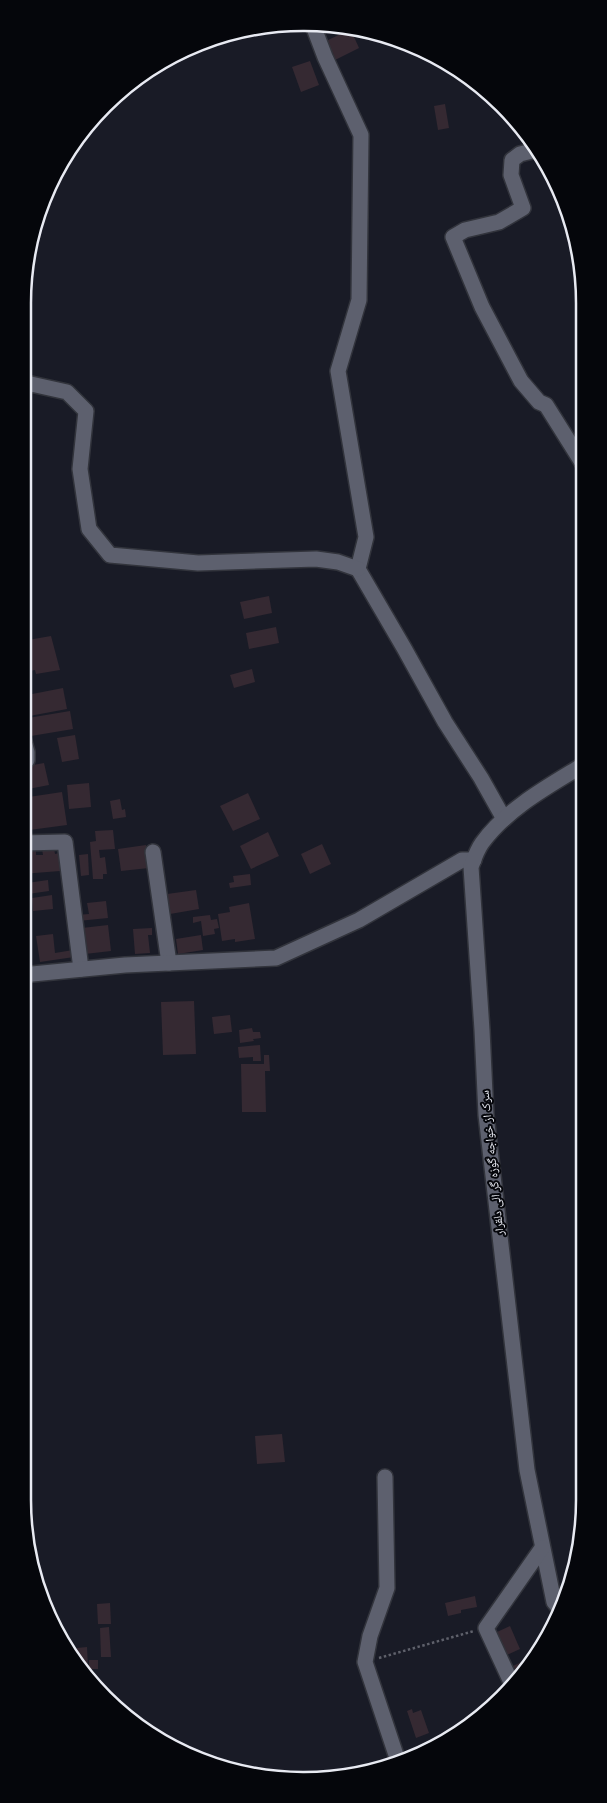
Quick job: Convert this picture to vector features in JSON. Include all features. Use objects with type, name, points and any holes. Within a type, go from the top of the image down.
[{"type":"street","points":[[315,32],[339,90],[361,135],[359,300],[338,371],[366,537],[358,569]]},
{"type":"street","points":[[530,152],[520,154],[512,160],[511,175],[523,208],[499,222],[465,230],[453,237],[482,307],[522,381],[539,402],[546,405],[576,454]]},
{"type":"street","points":[[31,384],[67,392],[86,410],[80,469],[89,529],[110,555],[198,563],[316,560],[338,562],[358,569],[445,722],[481,778],[504,820]]},
{"type":"street","name":"سرک از خواجه گوزه گر الی دلقرار","points":[[555,1603],[527,1470],[486,1115],[471,867],[482,844],[523,802],[576,769]]},
{"type":"street","points":[[31,843],[65,842],[81,969]]},
{"type":"street","points":[[153,852],[169,963]]},
{"type":"street","points":[[31,974],[169,963],[276,958],[359,920],[462,860],[474,860]]},
{"type":"street","points":[[386,1477],[387,1588],[370,1636],[365,1662],[396,1755]]},
{"type":"street","points":[[509,1678],[486,1628],[542,1548]]},
{"type":"path","points":[[365,1662],[486,1628]]},
{"type":"building","points":[[340,34],[353,36],[359,48],[335,60],[326,41]]},
{"type":"building","points":[[310,61],[319,85],[301,92],[292,67]]},
{"type":"building","points":[[445,104],[449,128],[438,130],[434,106]]},
{"type":"building","points":[[269,596],[272,613],[244,619],[240,602]]},
{"type":"building","points":[[276,627],[279,643],[249,649],[246,633]]},
{"type":"building","points":[[51,636],[60,670],[36,674],[35,670],[31,671],[31,639]]},
{"type":"building","points":[[252,669],[255,682],[234,688],[230,675]]},
{"type":"building","points":[[63,688],[67,709],[31,716],[31,694]]},
{"type":"building","points":[[70,711],[73,729],[31,736],[31,718]]},
{"type":"building","points":[[75,735],[79,759],[62,762],[57,738]]},
{"type":"building","points":[[44,763],[49,785],[31,788],[31,765]]},
{"type":"building","points":[[89,783],[91,807],[69,809],[67,785]]},
{"type":"building","points":[[62,792],[67,825],[31,830],[31,797]]},
{"type":"building","points":[[248,793],[260,819],[233,831],[220,806]]},
{"type":"building","points":[[120,799],[122,810],[125,809],[126,817],[113,819],[110,801]]},
{"type":"building","points":[[113,830],[115,849],[99,850],[100,858],[105,857],[107,874],[103,874],[103,879],[93,879],[90,842],[96,841],[95,831]]},
{"type":"building","points":[[268,832],[279,856],[251,869],[240,846]]},
{"type":"building","points":[[322,844],[331,864],[310,874],[301,854]]},
{"type":"building","points":[[146,845],[149,868],[121,871],[118,849]]},
{"type":"building","points":[[54,848],[55,854],[59,853],[60,871],[31,873],[31,850],[36,850],[36,855],[43,855],[42,849]]},
{"type":"building","points":[[88,854],[89,875],[81,876],[79,855]]},
{"type":"building","points":[[250,874],[251,885],[230,888],[229,883],[234,882],[233,876]]},
{"type":"building","points":[[48,880],[49,891],[31,894],[31,882]]},
{"type":"building","points":[[196,890],[199,909],[170,914],[167,894]]},
{"type":"building","points":[[52,895],[53,909],[33,911],[32,898]]},
{"type":"building","points":[[106,901],[108,918],[78,921],[77,915],[89,914],[87,903]]},
{"type":"building","points":[[249,903],[255,939],[235,942],[235,939],[222,941],[218,914],[230,912],[229,907]]},
{"type":"building","points":[[210,915],[211,920],[217,919],[219,928],[214,929],[215,934],[203,936],[201,921],[193,923],[193,917]]},
{"type":"building","points":[[108,925],[111,951],[85,954],[82,928]]},
{"type":"building","points":[[152,928],[152,935],[148,935],[150,953],[135,954],[133,929]]},
{"type":"building","points":[[53,934],[55,953],[73,950],[74,957],[40,962],[36,936]]},
{"type":"building","points":[[201,935],[203,950],[178,954],[176,939]]},
{"type":"building","points":[[194,1001],[196,1054],[163,1055],[161,1002]]},
{"type":"building","points":[[230,1015],[232,1032],[214,1034],[212,1017]]},
{"type":"building","points":[[252,1028],[253,1032],[260,1032],[261,1038],[240,1043],[239,1030]]},
{"type":"building","points":[[260,1045],[261,1061],[253,1061],[253,1057],[239,1058],[238,1047]]},
{"type":"building","points":[[264,1055],[269,1055],[270,1071],[265,1071],[266,1112],[242,1112],[241,1064],[264,1064]]},
{"type":"building","points":[[282,1434],[285,1462],[257,1464],[255,1436]]},
{"type":"building","points":[[475,1596],[477,1607],[461,1610],[461,1613],[448,1616],[445,1603]]},
{"type":"building","points":[[110,1603],[111,1624],[98,1624],[97,1604]]},
{"type":"building","points":[[510,1626],[520,1649],[507,1655],[497,1632]]},
{"type":"building","points":[[109,1627],[111,1657],[101,1657],[100,1628]]},
{"type":"building","points":[[87,1647],[88,1665],[77,1651],[77,1648]]},
{"type":"building","points":[[89,1660],[98,1660],[98,1669],[91,1669]]},
{"type":"building","points":[[521,1662],[515,1670],[513,1666]]},
{"type":"building","points":[[412,1709],[413,1713],[421,1710],[429,1733],[416,1738],[407,1711]]}]
